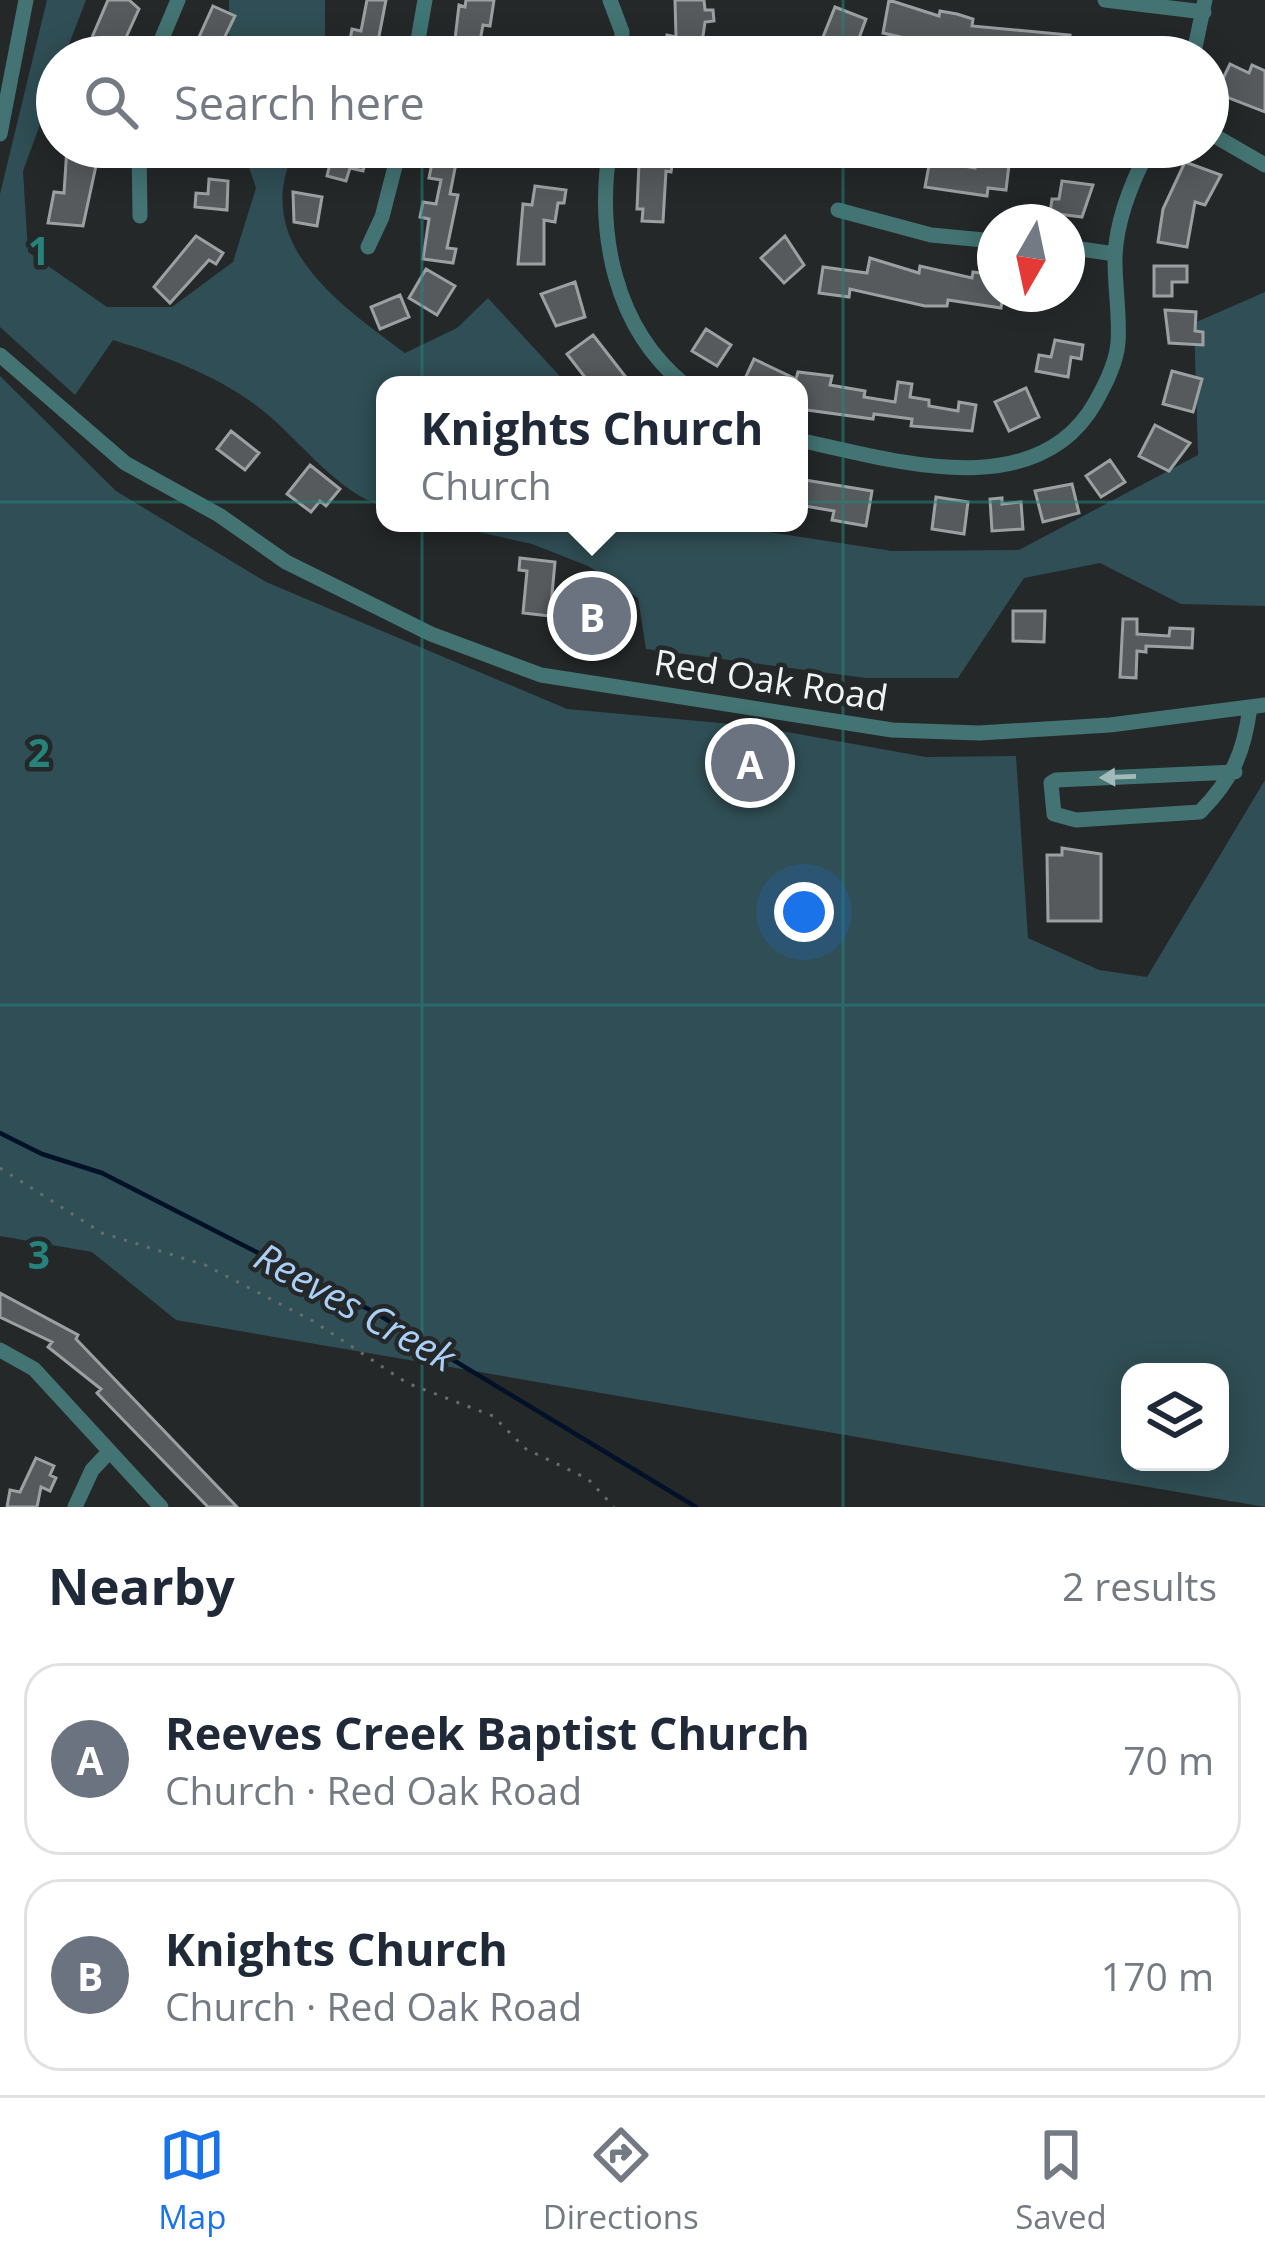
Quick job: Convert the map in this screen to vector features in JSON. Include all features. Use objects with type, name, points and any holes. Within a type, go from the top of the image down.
[{"type":"street","points":[[0,134],[26,0]]},
{"type":"street","points":[[163,36],[178,0]]},
{"type":"street","points":[[418,36],[424,0]]},
{"type":"street","points":[[610,0],[622,36]]},
{"type":"street","points":[[1105,0],[1204,6],[1198,36]]},
{"type":"street","points":[[1229,144],[1265,165]]},
{"type":"street","points":[[140,168],[140,216]]},
{"type":"street","points":[[368,247],[382,218],[395,168]]},
{"type":"street","points":[[608,168],[604,221],[611,264],[641,334],[674,376]]},
{"type":"street","points":[[808,441],[980,469],[1024,464],[1053,449],[1087,417],[1106,383],[1118,345],[1115,254],[1126,198],[1140,168]]},
{"type":"street","points":[[838,211],[932,236],[977,240]]},
{"type":"street","points":[[1085,250],[1115,254]]},
{"type":"street","name":"Red Oak Road","points":[[0,355],[125,463],[219,515],[286,562],[431,634],[541,675],[892,730],[980,733],[1110,725],[1257,706]]},
{"type":"street","points":[[1234,772],[1056,779],[1051,783],[1054,814],[1076,820],[1200,812],[1234,772],[1257,706]]},
{"type":"street","points":[[0,1351],[34,1370],[161,1507]]},
{"type":"street","points":[[75,1507],[92,1470],[108,1453]]},
{"type":"path","points":[[0,1168],[102,1233],[205,1265],[313,1321],[407,1383],[493,1416],[526,1450],[588,1479],[614,1507]]},
{"type":"shaded area","points":[[47,0],[86,0],[72,36],[38,36]]},
{"type":"shaded area","points":[[229,0],[325,0],[325,36],[229,36]]},
{"type":"shaded area","points":[[36,45],[36,135],[23,171],[28,252],[107,307],[172,307],[233,262],[256,188],[249,168],[289,168],[283,212],[307,267],[353,313],[405,353],[457,328],[488,298],[560,376],[376,376],[376,503],[337,480],[250,401],[154,354],[113,340],[75,395],[0,327],[0,194]]},
{"type":"shaded area","points":[[1265,292],[1265,606],[1181,604],[1100,563],[1024,578],[958,678],[866,678],[646,649],[638,598],[588,566],[532,544],[478,532],[768,532],[892,551],[1019,550],[1198,455],[1194,323]]},
{"type":"shaded area","points":[[0,376],[116,491],[266,582],[567,709],[753,726],[926,757],[1016,756],[1028,938],[1099,970],[1147,977],[1265,780],[1265,1507],[176,1320],[92,1252],[0,1236]]},
{"type":"building","points":[[108,0],[129,0],[139,9],[127,36],[93,36]]},
{"type":"building","points":[[367,0],[386,0],[379,36],[351,36],[352,29],[361,31]]},
{"type":"building","points":[[466,0],[494,0],[490,26],[483,25],[481,36],[455,36],[459,5],[465,7]]},
{"type":"building","points":[[675,0],[704,0],[705,10],[713,10],[714,21],[705,22],[703,36],[676,36]]},
{"type":"building","points":[[889,0],[939,16],[940,11],[973,19],[972,26],[1070,35],[896,36],[883,33]]},
{"type":"building","points":[[213,6],[235,16],[225,36],[199,36]]},
{"type":"building","points":[[835,7],[866,19],[860,36],[823,36]]},
{"type":"building","points":[[1252,65],[1265,71],[1265,112],[1229,98],[1229,66],[1249,73]]},
{"type":"building","points":[[66,168],[95,168],[83,226],[48,223],[54,192],[64,193]]},
{"type":"building","points":[[329,168],[350,168],[346,181],[327,176]]},
{"type":"building","points":[[431,168],[455,168],[450,194],[458,195],[447,248],[456,249],[453,263],[423,259],[429,219],[420,217],[423,202],[436,204],[441,180],[429,178]]},
{"type":"building","points":[[639,168],[672,168],[666,171],[663,222],[642,221],[643,209],[637,209]]},
{"type":"building","points":[[929,168],[1009,168],[1006,190],[988,188],[987,196],[925,187]]},
{"type":"building","points":[[1182,168],[1221,175],[1205,205],[1195,202],[1187,247],[1158,242],[1163,209]]},
{"type":"building","points":[[209,179],[228,181],[227,210],[195,207],[196,193],[208,194]]},
{"type":"building","points":[[1062,181],[1093,185],[1085,208],[1085,204],[1051,204],[1052,199],[1059,199]]},
{"type":"building","points":[[535,186],[566,190],[564,203],[558,203],[555,222],[544,220],[544,264],[518,264],[523,204],[532,205]]},
{"type":"building","points":[[293,192],[322,197],[317,226],[294,222]]},
{"type":"building","points":[[196,236],[223,253],[216,264],[209,260],[170,303],[154,287]]},
{"type":"building","points":[[785,236],[804,265],[784,283],[761,258]]},
{"type":"building","points":[[870,258],[919,273],[920,266],[972,278],[977,273],[977,304],[948,300],[947,306],[925,306],[850,289],[849,297],[819,293],[823,267],[867,273]]},
{"type":"building","points":[[1154,266],[1187,266],[1187,282],[1172,282],[1172,296],[1154,296]]},
{"type":"building","points":[[426,269],[455,286],[437,315],[409,298]]},
{"type":"building","points":[[575,282],[585,317],[556,326],[541,294]]},
{"type":"building","points":[[400,295],[409,317],[380,329],[371,307]]},
{"type":"building","points":[[1165,310],[1196,312],[1195,331],[1203,332],[1203,345],[1169,343]]},
{"type":"building","points":[[706,329],[731,345],[717,366],[692,351]]},
{"type":"building","points":[[593,335],[625,376],[584,376],[567,354]]},
{"type":"building","points":[[1055,340],[1083,345],[1081,359],[1071,357],[1068,377],[1036,371],[1039,355],[1051,357]]},
{"type":"building","points":[[754,359],[790,376],[746,376]]},
{"type":"building","points":[[1172,371],[1202,379],[1193,412],[1163,404]]},
{"type":"building","points":[[798,372],[832,376],[830,385],[865,391],[864,397],[895,402],[898,382],[912,384],[910,397],[929,400],[929,406],[958,411],[959,402],[976,405],[972,431],[911,426],[912,419],[874,414],[873,419],[808,410],[808,376],[797,376]]},
{"type":"building","points":[[1026,388],[1039,417],[1009,431],[995,402]]},
{"type":"building","points":[[1155,425],[1190,443],[1169,471],[1139,456]]},
{"type":"building","points":[[231,431],[259,453],[245,470],[217,449]]},
{"type":"building","points":[[1110,460],[1125,482],[1101,497],[1086,476]]},
{"type":"building","points":[[310,465],[340,489],[326,506],[320,501],[311,512],[287,494]]},
{"type":"building","points":[[808,480],[872,491],[866,526],[832,520],[834,511],[808,507]]},
{"type":"building","points":[[1072,484],[1079,513],[1043,522],[1035,491]]},
{"type":"building","points":[[936,497],[968,502],[964,534],[932,529]]},
{"type":"building","points":[[1002,498],[1002,504],[1021,502],[1023,529],[992,531],[990,499]]},
{"type":"building","points":[[520,558],[555,562],[550,616],[523,613],[527,571],[519,570]]},
{"type":"building","points":[[1013,611],[1045,611],[1044,642],[1013,641]]},
{"type":"building","points":[[1123,619],[1137,619],[1137,634],[1169,636],[1170,628],[1193,629],[1192,648],[1146,646],[1146,652],[1137,651],[1136,678],[1120,677]]},
{"type":"building","points":[[1062,848],[1101,854],[1101,921],[1048,921],[1047,855],[1062,855]]},
{"type":"building","points":[[0,1293],[78,1335],[76,1339],[237,1507],[208,1507],[97,1393],[101,1389],[48,1347],[52,1342],[0,1317]]},
{"type":"building","points":[[36,1458],[54,1466],[50,1475],[56,1478],[50,1491],[41,1487],[37,1507],[7,1507],[10,1490],[20,1492]]},
{"type":"waterway","name":"Reeves Creek","points":[[0,1133],[42,1154],[102,1173],[374,1312],[696,1507]]},
{"type":"place","name":"Knights Church","points":[[592,616]]},
{"type":"place","name":"Reeves Creek Baptist Church","points":[[750,763]]}]
